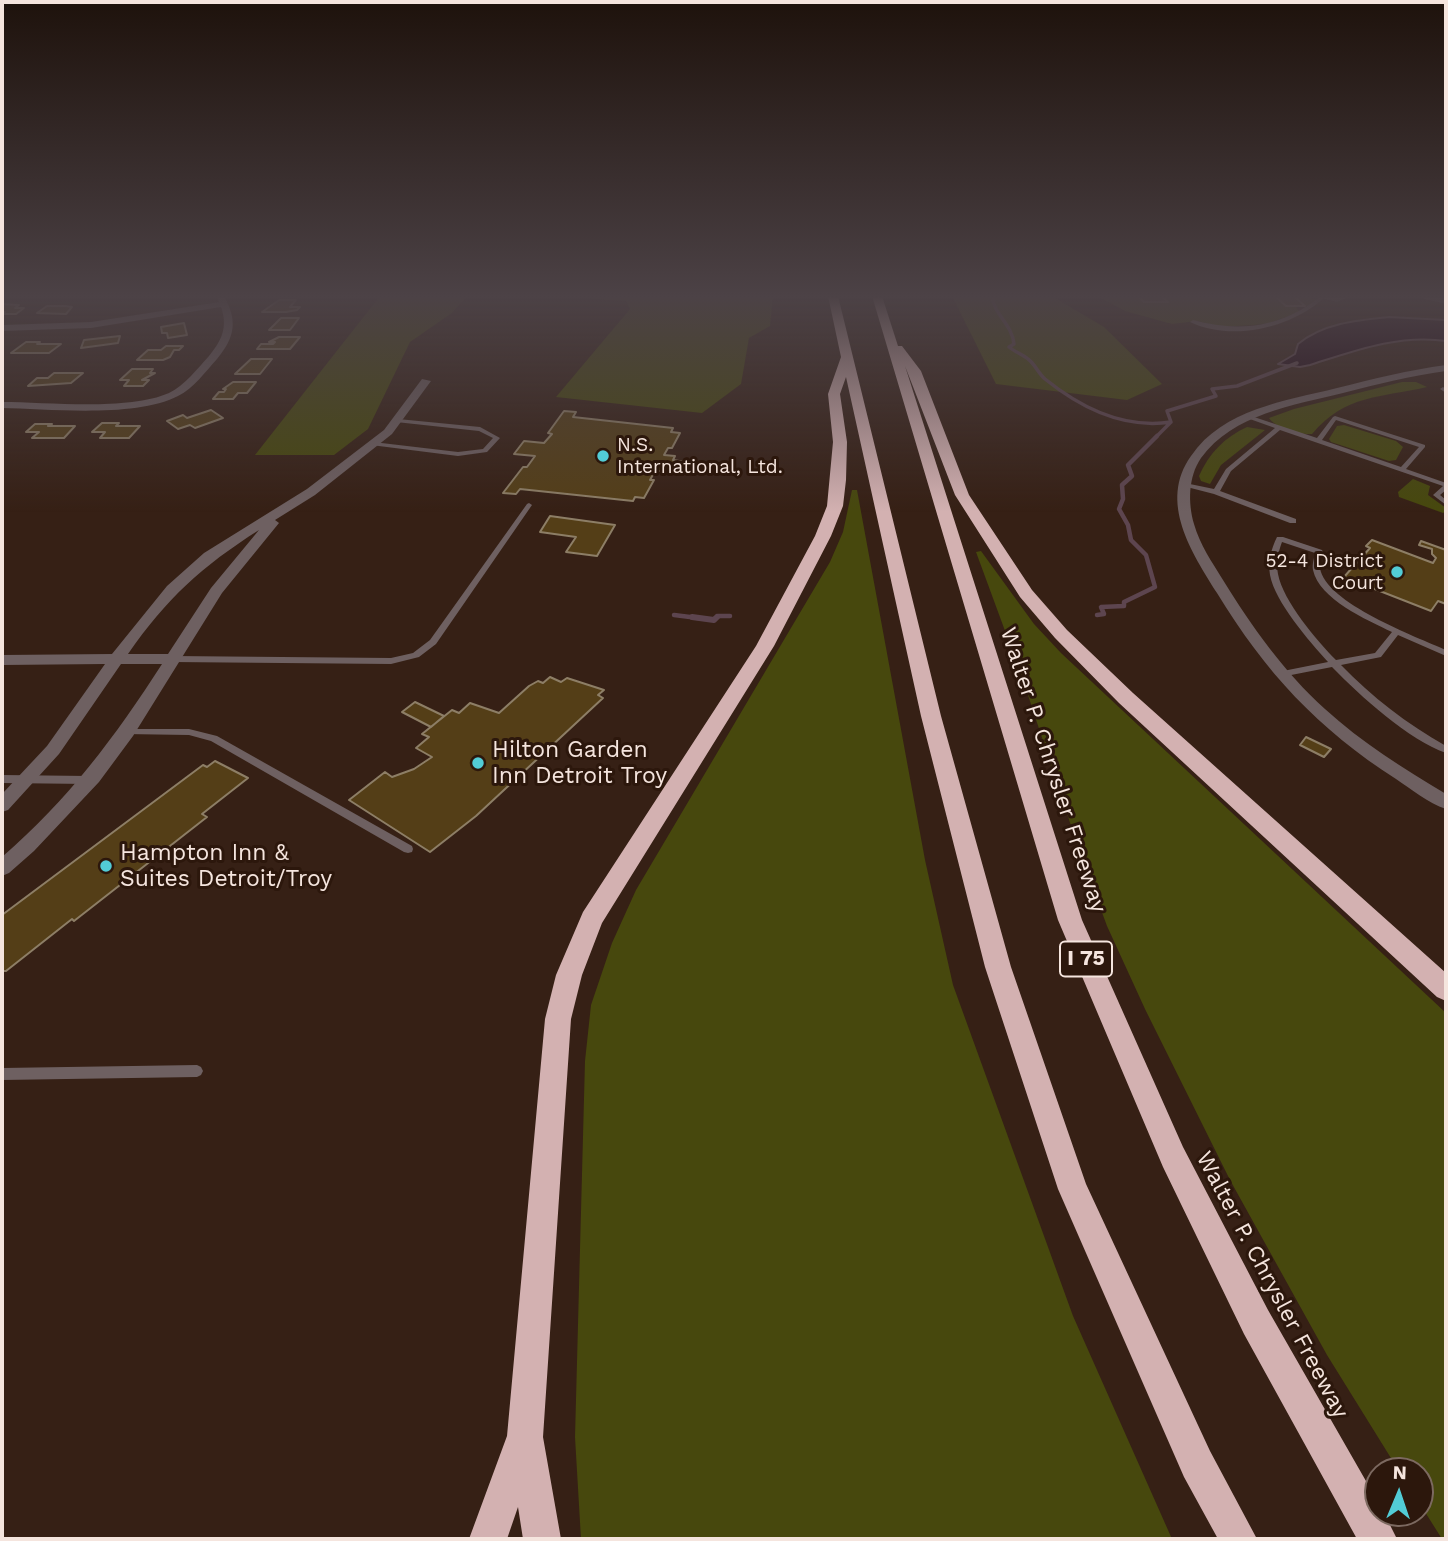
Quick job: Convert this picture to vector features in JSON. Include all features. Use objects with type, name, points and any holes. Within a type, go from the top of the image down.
[{"type":"highway","points":[[542,1539],[525,1437],[558,1020],[569,975],[593,919],[765,646],[823,536],[835,506],[839,480],[840,442],[834,394],[842,368]]},
{"type":"highway","points":[[847,368],[931,716],[998,967],[1073,1189],[1197,1464],[1238,1539]]},
{"type":"highway","name":"Walter P. Chrysler Freeway","points":[[899,368],[1039,826],[1075,932],[1172,1157],[1256,1322],[1378,1539]]},
{"type":"highway","points":[[913,368],[962,495],[1007,567],[1052,624],[1126,698],[1446,989]]},
{"type":"highway","points":[[488,1539],[525,1437]]},
{"type":"street","points":[[2,405],[147,403],[180,391],[203,368]]},
{"type":"street","points":[[1446,368],[1387,379],[1279,407],[1225,429],[1202,449],[1192,462],[1185,485],[1184,510],[1196,545],[1254,639],[1281,674],[1340,731],[1446,802]]},
{"type":"street","points":[[2,805],[80,714],[155,607],[190,572],[230,542],[279,514],[373,444],[398,421],[426,381]]},
{"type":"street","points":[[2,868],[91,780],[127,732],[216,591],[279,514]]},
{"type":"street","points":[[2,660],[172,659]]},
{"type":"lane","points":[[1249,417],[1446,486],[1436,495],[1446,503]]},
{"type":"lane","points":[[1318,442],[1335,418],[1423,446],[1402,470]]},
{"type":"lane","points":[[373,444],[458,453],[485,451],[497,438],[480,429],[398,421]]},
{"type":"lane","points":[[1216,492],[1228,470],[1277,429]]},
{"type":"lane","points":[[1185,485],[1216,492],[1293,521]]},
{"type":"lane","points":[[172,659],[391,661],[416,655],[433,642],[529,505]]},
{"type":"lane","points":[[1446,653],[1354,610],[1334,596],[1318,575],[1316,568],[1320,552],[1280,539],[1273,567],[1278,588],[1292,611],[1336,664],[1399,722],[1446,750]]},
{"type":"lane","points":[[1281,674],[1378,655],[1397,631]]},
{"type":"lane","points":[[127,732],[189,732],[214,738],[408,849]]},
{"type":"lane","points":[[2,779],[91,780]]},
{"type":"lane","points":[[2,1074],[197,1072]]},
{"type":"shaded area","points":[[323,368],[397,368],[368,429],[334,455],[255,455]]},
{"type":"shaded area","points":[[580,368],[744,368],[741,384],[702,413],[556,397]]},
{"type":"shaded area","points":[[988,368],[1146,368],[1162,384],[1127,400],[996,384]]},
{"type":"shaded area","points":[[1402,382],[1416,382],[1427,387],[1351,404],[1325,421],[1312,434],[1288,430],[1269,418],[1294,409]]},
{"type":"shaded area","points":[[1344,425],[1396,441],[1403,447],[1396,460],[1389,461],[1331,442],[1329,439],[1337,426]]},
{"type":"shaded area","points":[[1247,427],[1265,430],[1221,465],[1210,484],[1201,481],[1199,476],[1213,453],[1225,441]]},
{"type":"shaded area","points":[[1413,479],[1430,486],[1428,495],[1446,508],[1446,511],[1443,513],[1399,497],[1398,492]]},
{"type":"shaded area","points":[[852,490],[857,490],[925,860],[953,985],[1073,1316],[1172,1539],[581,1539],[575,1437],[585,1061],[591,1005],[612,943],[636,890],[830,562],[843,532]]},
{"type":"shaded area","points":[[981,551],[1034,624],[1061,653],[1446,1013],[1446,1539],[1442,1539],[1434,1526],[1434,1457],[1390,1457],[1327,1355],[1230,1180],[1145,1009],[1107,926],[976,552]]},
{"type":"building","points":[[241,368],[265,368],[260,374],[235,374]]},
{"type":"building","points":[[132,369],[153,369],[150,373],[155,373],[142,380],[149,380],[143,386],[124,386],[129,380],[120,380]]},
{"type":"building","points":[[54,373],[83,373],[71,383],[28,386],[37,378],[48,378]]},
{"type":"building","points":[[233,382],[256,382],[247,393],[238,393],[233,399],[213,399],[219,392],[224,392],[226,389],[223,389]]},
{"type":"building","points":[[211,410],[223,418],[195,428],[190,425],[178,429],[167,421],[183,415],[187,418]]},
{"type":"building","name":"N.S. International, Ltd.","points":[[564,411],[576,412],[573,417],[673,428],[671,432],[680,433],[672,448],[668,448],[664,455],[675,456],[673,460],[691,463],[694,467],[687,471],[655,471],[650,480],[654,480],[644,498],[635,497],[633,501],[520,489],[516,494],[503,493],[535,456],[514,454],[524,441],[544,443]]},
{"type":"building","points":[[102,423],[140,426],[129,438],[100,438],[105,432],[92,432]]},
{"type":"building","points":[[35,424],[75,426],[64,438],[32,438],[39,432],[26,432]]},
{"type":"building","points":[[550,516],[615,525],[597,556],[566,552],[576,537],[540,532]]},
{"type":"building","name":"52-4 District Court","points":[[1372,540],[1433,563],[1436,558],[1432,549],[1419,545],[1421,541],[1446,550],[1446,604],[1438,601],[1431,611],[1344,577],[1352,568],[1348,567],[1351,563],[1355,565],[1370,548],[1366,546]]},
{"type":"building","name":"Hilton Garden Inn Detroit Troy","points":[[550,677],[561,682],[567,678],[604,690],[598,695],[603,698],[476,816],[430,852],[349,800],[385,772],[392,777],[414,769],[432,757],[416,748],[429,737],[422,734],[452,710],[459,713],[470,703],[499,713],[529,686],[538,681],[543,683]]},
{"type":"building","points":[[415,702],[444,716],[431,727],[402,712]]},
{"type":"building","points":[[1306,737],[1331,749],[1324,757],[1300,745]]},
{"type":"building","name":"Hampton Inn & Suites Detroit/Troy","points":[[215,761],[248,778],[202,814],[207,817],[74,921],[72,919],[6,971],[2,971],[2,915],[203,765],[207,767]]},
{"type":"waterway","points":[[1036,368],[1043,377],[1073,399],[1104,414],[1137,422],[1171,422]]},
{"type":"waterway","points":[[1171,422],[1167,411],[1216,396],[1212,389],[1237,386],[1284,368]]},
{"type":"waterway","points":[[1097,615],[1104,614],[1101,607],[1124,606],[1124,602],[1155,587],[1146,555],[1131,540],[1128,525],[1119,509],[1123,499],[1122,485],[1132,476],[1128,465],[1171,422]]},
{"type":"waterway","points":[[674,615],[706,619]]},
{"type":"waterway","points":[[692,617],[714,620],[718,616],[730,616]]},
{"type":"place","name":"N.S. International, Ltd.","points":[[603,456]]},
{"type":"place","name":"52-4 District Court","points":[[1397,572]]},
{"type":"place","name":"Hilton Garden Inn Detroit Troy","points":[[478,763]]},
{"type":"place","name":"Hampton Inn & Suites Detroit/Troy","points":[[106,866]]}]
